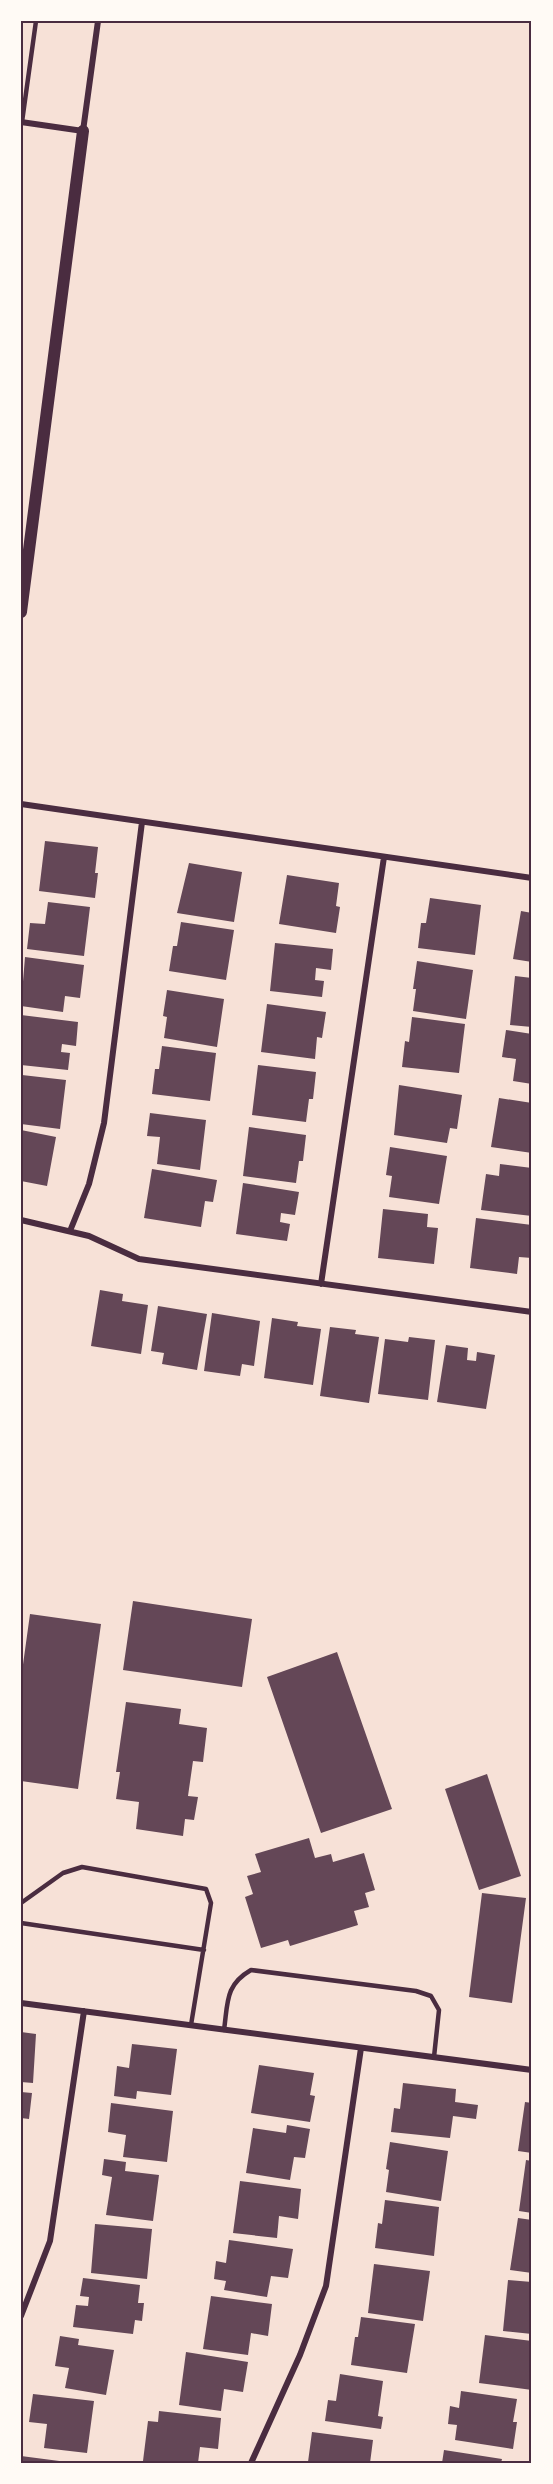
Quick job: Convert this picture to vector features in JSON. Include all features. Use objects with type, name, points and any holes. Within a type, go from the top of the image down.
[{"type":"main road","points":[[21,612],[83,131]]},
{"type":"street","points":[[22,122],[83,131],[98,21]]},
{"type":"street","points":[[21,804],[532,878]]},
{"type":"street","points":[[70,1232],[89,1184],[104,1123],[142,822]]},
{"type":"street","points":[[321,1284],[384,856]]},
{"type":"street","points":[[21,1220],[89,1236],[140,1259],[532,1312]]},
{"type":"street","points":[[21,2003],[532,2070]]},
{"type":"street","points":[[21,2316],[50,2241],[84,2011]]},
{"type":"street","points":[[251,2463],[300,2355],[326,2286],[361,2048]]},
{"type":"lane","points":[[22,122],[36,21]]},
{"type":"lane","points":[[21,1903],[63,1873],[82,1867],[206,1889],[211,1903],[191,2025]]},
{"type":"lane","points":[[21,1923],[204,1950]]},
{"type":"lane","points":[[224,2030],[230,1993],[237,1979],[251,1971],[416,1991],[431,1996],[439,2010],[434,2057]]},
{"type":"building","points":[[45,841],[98,847],[95,898],[39,891]]},
{"type":"building","points":[[189,863],[242,872],[234,922],[177,913]]},
{"type":"building","points":[[287,875],[339,883],[336,906],[340,907],[336,933],[279,924]]},
{"type":"building","points":[[430,898],[481,905],[475,955],[418,948],[421,923],[426,923]]},
{"type":"building","points":[[48,902],[90,907],[84,956],[27,949],[30,923],[45,924]]},
{"type":"building","points":[[521,911],[532,913],[532,962],[513,959]]},
{"type":"building","points":[[181,922],[234,930],[226,980],[169,971],[173,946],[177,946]]},
{"type":"building","points":[[275,943],[333,949],[331,970],[316,968],[315,980],[324,981],[322,997],[270,991]]},
{"type":"building","points":[[25,957],[84,965],[80,998],[65,996],[63,1012],[21,1006]]},
{"type":"building","points":[[417,961],[473,970],[466,1019],[413,1011]]},
{"type":"building","points":[[515,976],[532,978],[532,1027],[510,1025]]},
{"type":"building","points":[[167,990],[224,999],[217,1047],[164,1038],[167,1017],[163,1016]]},
{"type":"building","points":[[267,1004],[326,1012],[322,1038],[317,1037],[315,1059],[261,1052]]},
{"type":"building","points":[[21,1015],[78,1022],[76,1046],[62,1044],[61,1052],[70,1053],[68,1070],[21,1065]]},
{"type":"building","points":[[412,1017],[465,1024],[459,1073],[402,1067],[405,1041],[409,1042]]},
{"type":"building","points":[[506,1030],[532,1034],[532,1084],[513,1081],[516,1059],[502,1057]]},
{"type":"building","points":[[162,1046],[216,1053],[210,1101],[152,1094],[155,1069],[159,1069]]},
{"type":"building","points":[[258,1065],[316,1072],[313,1099],[309,1099],[306,1122],[252,1115]]},
{"type":"building","points":[[22,1075],[66,1080],[60,1129],[21,1124]]},
{"type":"building","points":[[399,1085],[462,1095],[457,1129],[450,1128],[447,1143],[394,1135]]},
{"type":"building","points":[[499,1098],[532,1103],[532,1153],[491,1147]]},
{"type":"building","points":[[150,1113],[206,1120],[200,1170],[157,1164],[160,1137],[147,1136]]},
{"type":"building","points":[[249,1127],[306,1135],[303,1161],[299,1161],[296,1183],[243,1176]]},
{"type":"building","points":[[21,1130],[56,1137],[47,1186],[21,1181]]},
{"type":"building","points":[[390,1147],[447,1156],[439,1204],[389,1197],[392,1176],[386,1175]]},
{"type":"building","points":[[500,1164],[532,1168],[532,1216],[481,1210],[486,1174],[499,1176]]},
{"type":"building","points":[[152,1169],[217,1180],[213,1202],[205,1201],[201,1227],[144,1218]]},
{"type":"building","points":[[243,1183],[299,1192],[295,1215],[281,1213],[280,1222],[290,1224],[287,1241],[236,1234]]},
{"type":"building","points":[[383,1209],[428,1214],[427,1227],[438,1228],[434,1264],[378,1258]]},
{"type":"building","points":[[476,1218],[532,1225],[532,1258],[519,1257],[517,1274],[470,1268]]},
{"type":"building","points":[[100,1290],[123,1294],[122,1301],[148,1305],[141,1354],[91,1346]]},
{"type":"building","points":[[158,1306],[207,1314],[197,1370],[162,1364],[164,1353],[151,1351]]},
{"type":"building","points":[[212,1313],[260,1321],[254,1366],[242,1364],[240,1376],[204,1371]]},
{"type":"building","points":[[272,1318],[298,1322],[297,1326],[321,1329],[313,1385],[264,1378]]},
{"type":"building","points":[[330,1327],[356,1330],[355,1334],[379,1337],[369,1403],[320,1396]]},
{"type":"building","points":[[409,1337],[435,1340],[428,1400],[378,1394],[385,1339],[408,1342]]},
{"type":"building","points":[[446,1345],[468,1348],[467,1360],[476,1361],[477,1352],[495,1355],[486,1409],[437,1402]]},
{"type":"building","points":[[133,1601],[252,1619],[242,1687],[123,1670]]},
{"type":"building","points":[[30,1614],[101,1624],[78,1789],[21,1781],[21,1679]]},
{"type":"building","points":[[337,1652],[392,1809],[321,1833],[267,1677]]},
{"type":"building","points":[[126,1702],[181,1709],[179,1724],[207,1728],[203,1762],[193,1761],[188,1796],[198,1797],[194,1820],[185,1819],[183,1836],[136,1829],[139,1802],[116,1799],[120,1772],[116,1772]]},
{"type":"building","points":[[487,1774],[521,1876],[479,1890],[445,1789]]},
{"type":"building","points":[[309,1838],[315,1858],[331,1854],[333,1862],[364,1853],[375,1890],[365,1893],[369,1907],[354,1911],[358,1925],[290,1946],[288,1940],[261,1948],[245,1897],[253,1894],[247,1876],[261,1872],[255,1854]]},
{"type":"building","points":[[482,1893],[526,1898],[512,2003],[469,1997]]},
{"type":"building","points":[[21,2032],[36,2034],[33,2083],[21,2082]]},
{"type":"building","points":[[132,2044],[177,2049],[171,2095],[137,2091],[136,2099],[114,2096],[117,2066],[129,2068]]},
{"type":"building","points":[[259,2065],[314,2073],[310,2095],[315,2096],[310,2122],[251,2113]]},
{"type":"building","points":[[403,2083],[456,2089],[455,2102],[478,2105],[476,2119],[453,2116],[450,2138],[391,2132],[394,2108],[400,2109]]},
{"type":"building","points":[[21,2092],[32,2093],[29,2119],[21,2118]]},
{"type":"building","points":[[525,2102],[532,2103],[532,2153],[518,2151]]},
{"type":"building","points":[[111,2103],[173,2111],[167,2162],[123,2157],[126,2135],[108,2132]]},
{"type":"building","points":[[287,2125],[310,2129],[305,2158],[294,2157],[290,2180],[246,2173],[253,2128],[286,2133]]},
{"type":"building","points":[[390,2142],[448,2151],[441,2201],[386,2192],[389,2170],[386,2169]]},
{"type":"building","points":[[104,2159],[126,2162],[125,2171],[159,2175],[153,2221],[106,2215],[112,2177],[102,2175]]},
{"type":"building","points":[[526,2160],[532,2161],[532,2213],[519,2211]]},
{"type":"building","points":[[240,2181],[301,2189],[298,2219],[279,2216],[277,2238],[233,2233]]},
{"type":"building","points":[[385,2200],[439,2207],[434,2256],[375,2248],[378,2223],[382,2224]]},
{"type":"building","points":[[518,2218],[532,2220],[532,2273],[510,2270]]},
{"type":"building","points":[[95,2224],[152,2229],[147,2279],[91,2273]]},
{"type":"building","points":[[229,2240],[293,2249],[288,2278],[271,2276],[267,2297],[224,2290],[226,2281],[214,2279],[216,2261],[226,2263]]},
{"type":"building","points":[[374,2264],[430,2271],[423,2321],[368,2313]]},
{"type":"building","points":[[83,2278],[140,2285],[138,2303],[144,2303],[142,2321],[135,2320],[133,2334],[73,2327],[76,2305],[88,2306],[89,2297],[80,2296]]},
{"type":"building","points":[[508,2280],[532,2282],[532,2334],[503,2331]]},
{"type":"building","points":[[211,2296],[272,2304],[268,2336],[251,2333],[248,2355],[203,2349]]},
{"type":"building","points":[[361,2317],[415,2324],[407,2373],[351,2365]]},
{"type":"building","points":[[485,2335],[532,2341],[532,2360],[530,2360],[529,2368],[532,2368],[532,2390],[479,2383]]},
{"type":"building","points":[[60,2336],[79,2339],[78,2345],[114,2350],[106,2395],[65,2388],[69,2368],[55,2366]]},
{"type":"building","points":[[186,2352],[248,2362],[243,2392],[224,2389],[221,2411],[179,2405]]},
{"type":"building","points":[[340,2374],[383,2381],[378,2416],[383,2417],[381,2429],[325,2421],[328,2400],[336,2401]]},
{"type":"building","points":[[461,2391],[517,2399],[513,2422],[517,2422],[513,2449],[455,2440],[457,2425],[448,2424],[450,2406],[459,2408]]},
{"type":"building","points":[[33,2394],[94,2401],[87,2453],[44,2448],[47,2424],[29,2422]]},
{"type":"building","points":[[159,2411],[221,2418],[218,2449],[200,2447],[198,2463],[143,2461],[148,2421],[158,2422]]},
{"type":"building","points":[[312,2432],[373,2440],[370,2463],[308,2462]]},
{"type":"building","points":[[444,2450],[502,2459],[501,2463],[442,2463]]},
{"type":"building","points":[[21,2456],[67,2462],[67,2463],[21,2463]]}]
